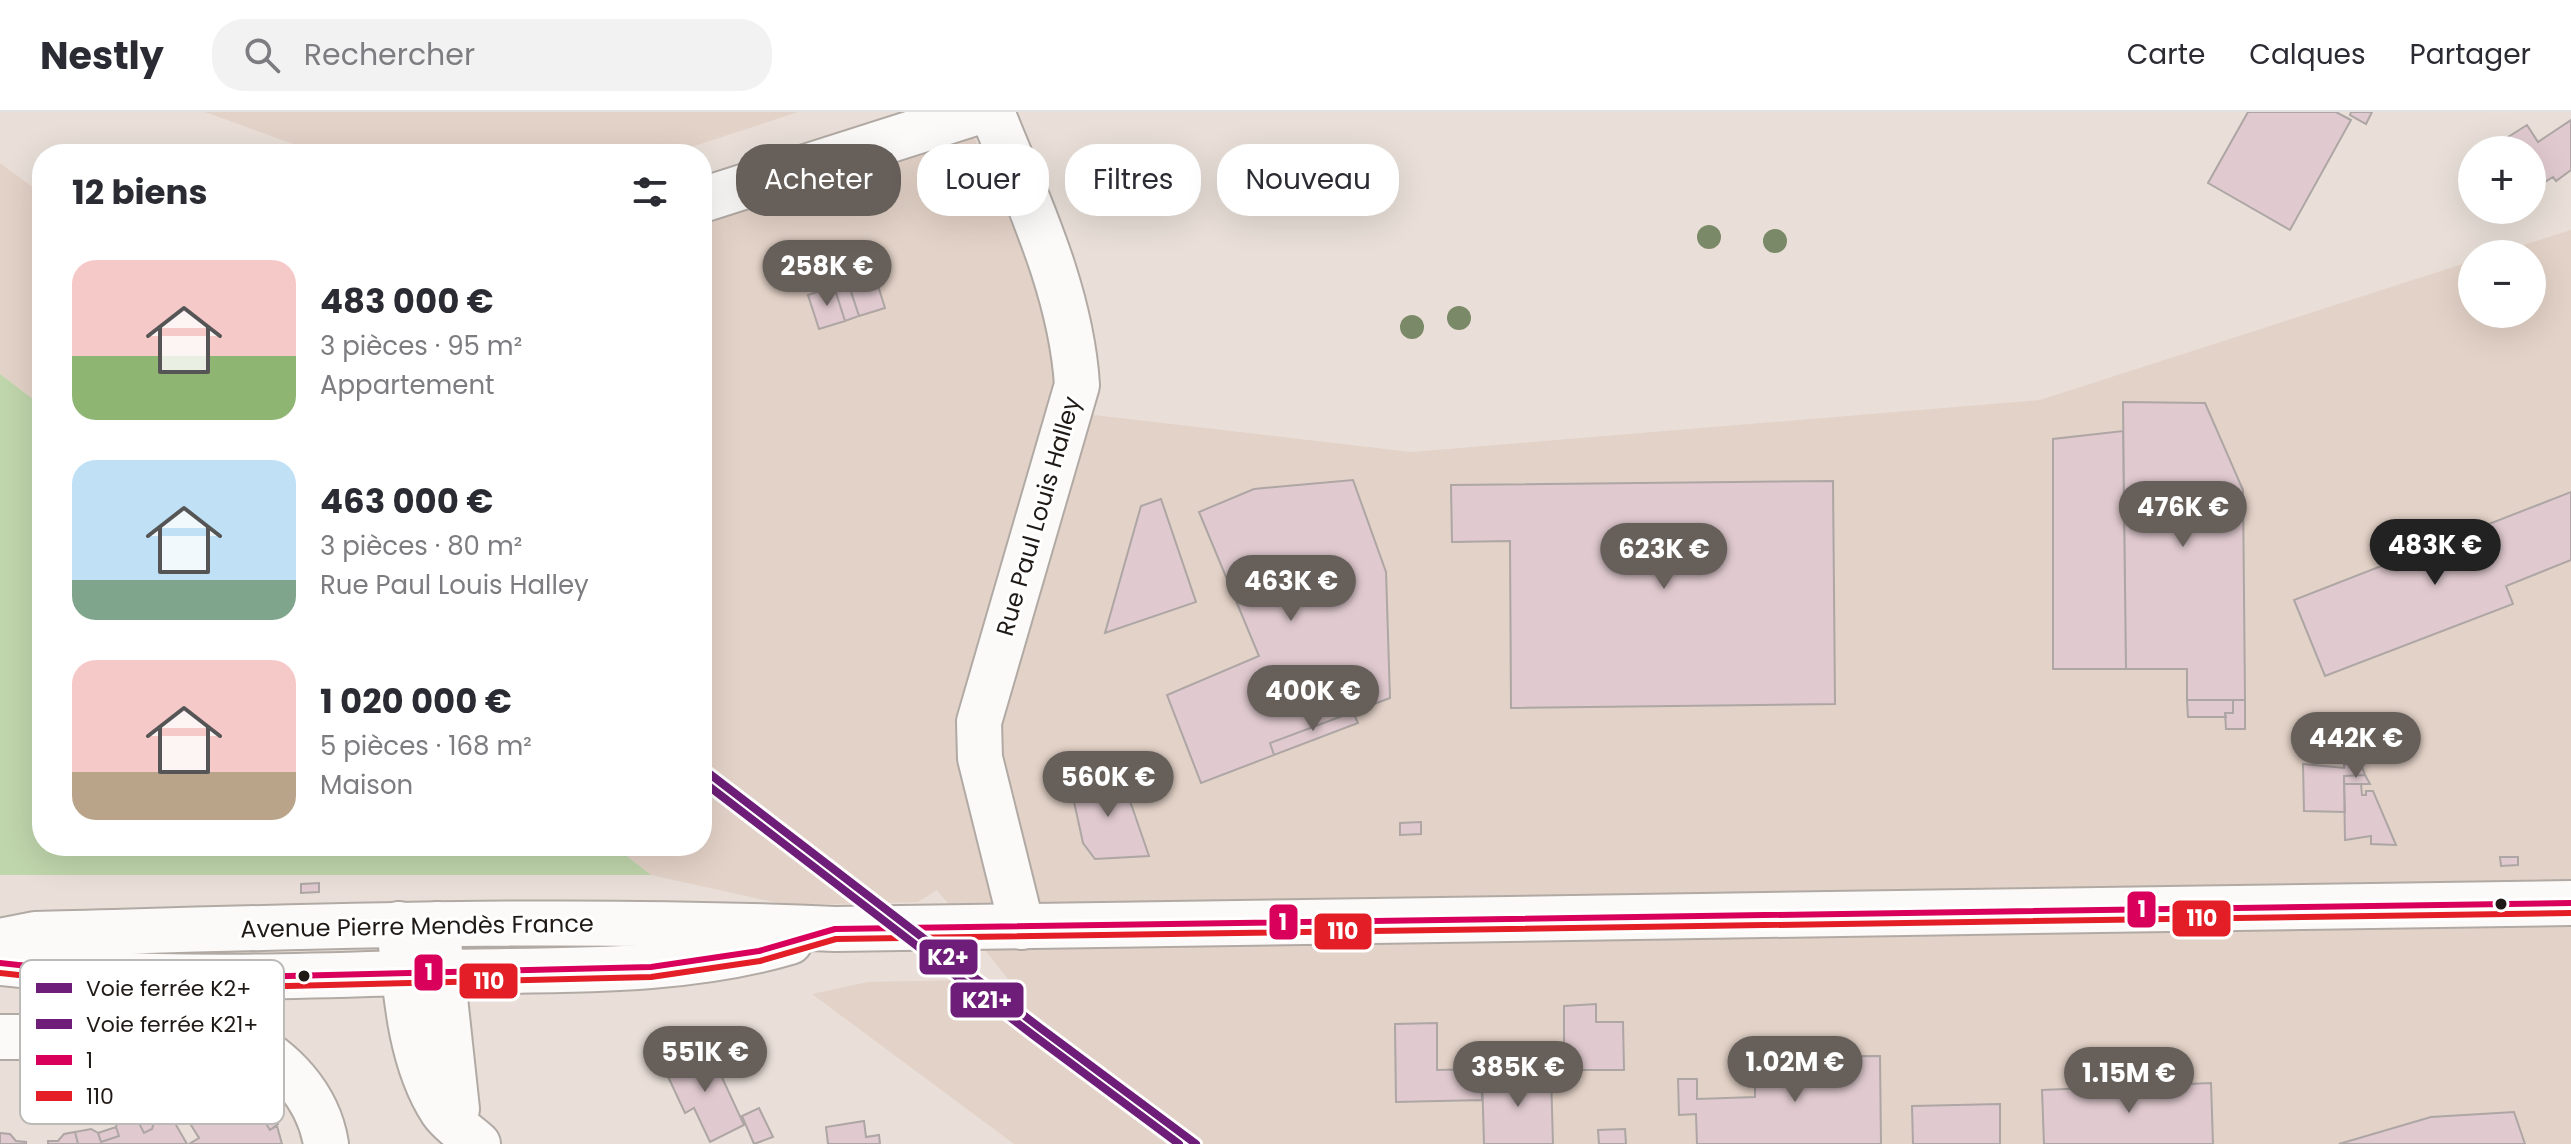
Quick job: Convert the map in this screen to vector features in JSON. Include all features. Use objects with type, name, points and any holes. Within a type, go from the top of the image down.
[{"type":"main road","points":[[712,197],[978,112]]},
{"type":"main road","name":"Rue Paul Louis Halley","points":[[992,112],[1046,248],[1061,296],[1076,361],[1077,385],[979,722],[980,758],[1022,927]]},
{"type":"main road","name":"Avenue Pierre Mendès France","points":[[0,941],[35,934],[527,922],[733,924],[835,929],[2571,903]]},
{"type":"main road","points":[[418,924],[423,973],[410,1024],[426,1077],[443,1112],[461,1139]]},
{"type":"main road","name":"Avenue Pierre Mendès France","points":[[284,976],[651,967],[759,951],[835,929]]},
{"type":"main road","name":"Avenue Pierre Mendès France","points":[[0,963],[20,965]]},
{"type":"main road","points":[[284,1066],[309,1097],[326,1144]]},
{"type":"shaded area","points":[[205,112],[798,112],[700,144],[293,144]]},
{"type":"shaded area","points":[[899,112],[963,112],[977,144],[917,144],[917,216],[1008,216],[1094,415],[1411,452],[2040,400],[2458,266],[2458,328],[2546,328],[2546,240],[2539,240],[2571,230],[2571,1144],[1014,1144],[812,994],[868,982],[1008,979],[937,890],[918,902],[787,905],[651,875],[627,856],[712,856],[712,172],[736,164],[736,216],[901,216],[901,144],[799,144]]},
{"type":"shaded area","points":[[0,163],[32,187],[32,398],[0,374]]},
{"type":"green space","points":[[0,374],[32,398],[32,856],[627,856],[651,875],[0,875]]},
{"type":"building","points":[[2248,112],[2336,112],[2351,120],[2290,230],[2208,183]]},
{"type":"building","points":[[2351,112],[2372,112],[2366,124],[2350,115]]},
{"type":"building","points":[[2571,120],[2571,170],[2556,181],[2553,177],[2546,181],[2546,137]]},
{"type":"building","points":[[2527,125],[2534,136],[2510,136]]},
{"type":"building","points":[[874,273],[885,308],[859,316],[848,282]]},
{"type":"building","points":[[846,277],[859,316],[845,321],[832,281]]},
{"type":"building","points":[[834,286],[845,321],[819,329],[808,295]]},
{"type":"building","points":[[2123,402],[2205,403],[2243,490],[2245,700],[2187,700],[2187,669],[2126,669]]},
{"type":"building","points":[[2123,431],[2126,669],[2053,669],[2053,439]]},
{"type":"building","points":[[1353,480],[1386,572],[1390,698],[1270,743],[1274,755],[1201,783],[1167,695],[1259,656],[1199,512],[1254,489]]},
{"type":"building","points":[[1833,481],[1835,704],[1511,708],[1510,541],[1452,542],[1451,485]]},
{"type":"building","points":[[2571,492],[2571,560],[2506,586],[2513,604],[2325,676],[2294,600]]},
{"type":"building","points":[[1161,499],[1196,602],[1105,633],[1141,506]]},
{"type":"building","points":[[2187,700],[2233,700],[2233,713],[2225,713],[2226,717],[2188,717]]},
{"type":"building","points":[[2233,700],[2245,700],[2245,729],[2226,729],[2225,713],[2233,713]]},
{"type":"building","points":[[1353,712],[1358,723],[1274,755],[1270,743]]},
{"type":"building","points":[[2303,764],[2344,768],[2344,764],[2361,764],[2365,775],[2344,776],[2345,812],[2304,811]]},
{"type":"building","points":[[1120,772],[1149,856],[1095,859],[1083,843],[1071,788]]},
{"type":"building","points":[[2365,775],[2370,784],[2344,784],[2344,776]]},
{"type":"building","points":[[2344,784],[2361,784],[2362,795],[2373,791],[2396,845],[2371,844],[2371,836],[2345,840]]},
{"type":"building","points":[[1421,822],[1421,834],[1400,835],[1400,823]]},
{"type":"building","points":[[2500,857],[2518,857],[2518,865],[2501,866]]},
{"type":"building","points":[[319,883],[319,892],[301,893],[301,884]]},
{"type":"building","points":[[1596,1004],[1596,1022],[1623,1022],[1624,1070],[1564,1070],[1564,1006]]},
{"type":"building","points":[[1437,1023],[1437,1070],[1481,1069],[1482,1100],[1396,1102],[1395,1024]]},
{"type":"building","points":[[708,1047],[744,1125],[710,1142],[694,1108],[685,1113],[664,1068]]},
{"type":"building","points":[[1880,1056],[1881,1144],[1697,1144],[1696,1114],[1679,1115],[1678,1079],[1697,1079],[1697,1099],[1755,1097],[1755,1057]]},
{"type":"building","points":[[1551,1074],[1553,1144],[1484,1144],[1482,1075]]},
{"type":"building","points":[[2211,1083],[2213,1144],[2044,1144],[2042,1090]]},
{"type":"building","points":[[2000,1104],[2000,1144],[1913,1144],[1912,1106]]},
{"type":"building","points":[[759,1108],[773,1137],[754,1144],[742,1116]]},
{"type":"building","points":[[2514,1112],[2525,1144],[2339,1144],[2431,1117]]},
{"type":"building","points":[[864,1121],[866,1137],[879,1135],[880,1144],[828,1144],[826,1127]]},
{"type":"building","points":[[117,1124],[140,1124],[144,1133],[152,1129],[154,1124],[175,1124],[187,1144],[78,1144],[75,1132],[91,1129],[98,1133],[101,1142],[119,1136]]},
{"type":"building","points":[[140,1124],[154,1124],[152,1129],[144,1133]]},
{"type":"building","points":[[190,1124],[266,1124],[270,1130],[277,1126],[282,1144],[189,1144],[199,1138]]},
{"type":"building","points":[[116,1127],[119,1136],[101,1142],[98,1133]]},
{"type":"building","points":[[1625,1129],[1626,1144],[1599,1144],[1598,1130]]},
{"type":"building","points":[[75,1132],[78,1144],[48,1144],[48,1141],[58,1141],[64,1134]]},
{"type":"building","points":[[0,1133],[10,1134],[16,1141],[26,1144],[0,1144]]},
{"type":"rail line","name":"K2+","points":[[712,776],[1196,1144]]},
{"type":"rail line","name":"K21+","points":[[712,789],[1179,1144]]},
{"type":"transit line","name":"1","points":[[284,976],[651,967],[759,951],[835,929],[2571,903]]},
{"type":"transit line","name":"110","points":[[284,986],[651,977],[760,961],[836,939],[2571,913]]},
{"type":"transit line","name":"1","points":[[0,963],[20,965]]},
{"type":"transit line","name":"110","points":[[0,973],[20,975]]}]
